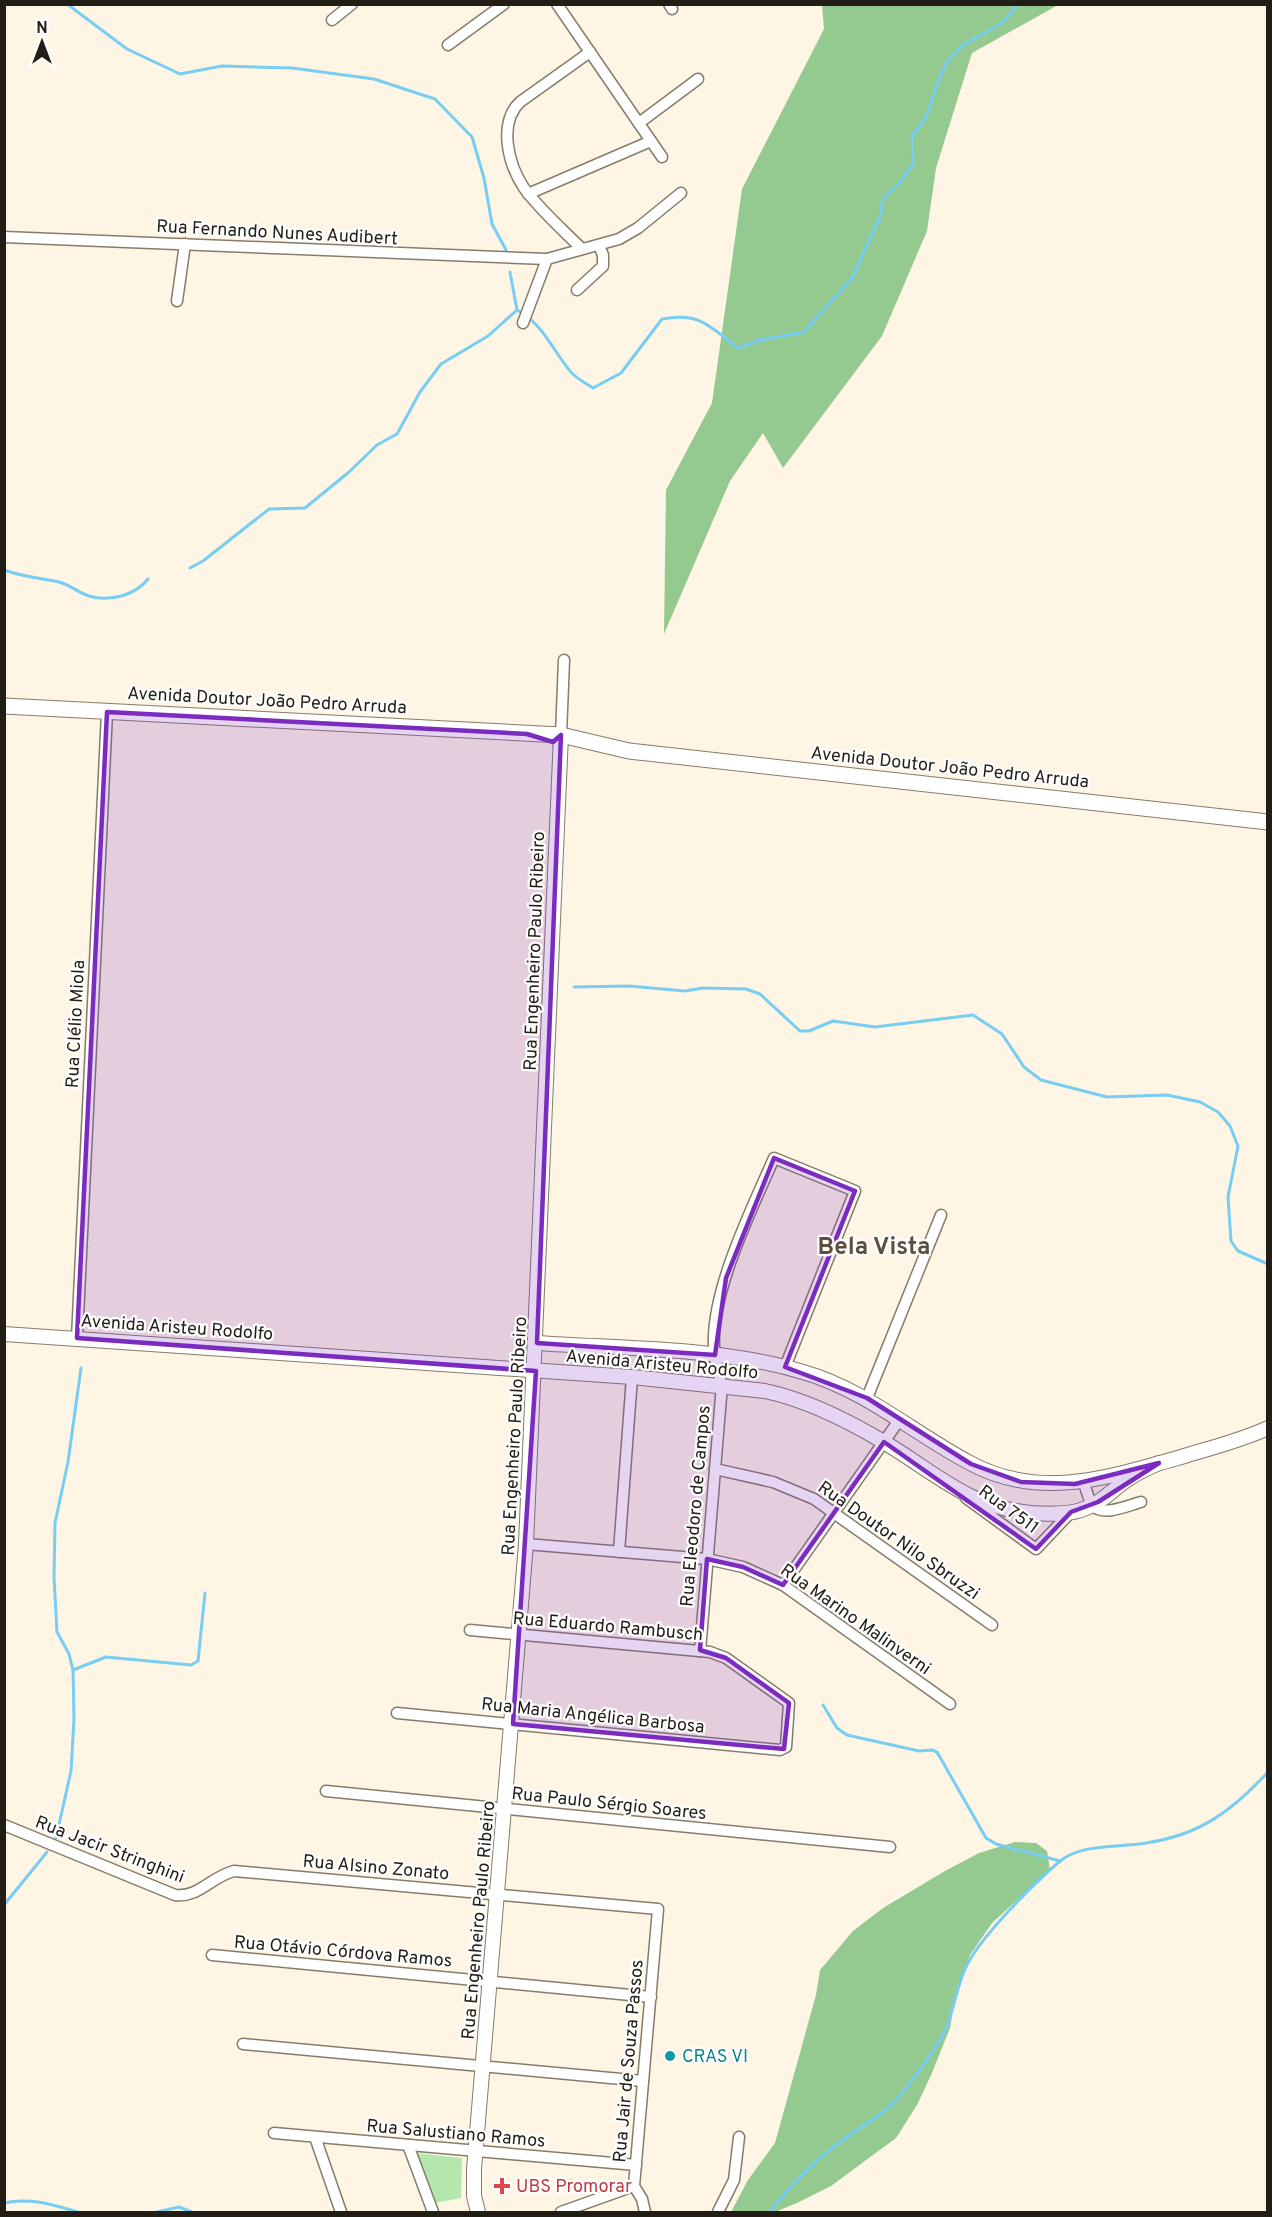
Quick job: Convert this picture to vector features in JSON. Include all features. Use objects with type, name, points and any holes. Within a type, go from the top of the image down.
[{"type":"main road","name":"Avenida Doutor João Pedro Arruda","points":[[4,706],[527,734],[553,742],[561,735],[570,744],[582,748],[629,751],[1268,822]]},
{"type":"street","points":[[332,20],[352,4]]},
{"type":"street","points":[[448,45],[504,4]]},
{"type":"street","points":[[557,4],[663,157]]},
{"type":"street","points":[[582,249],[528,194],[518,175],[510,150],[507,122],[511,111],[590,52]]},
{"type":"street","points":[[639,123],[698,79]]},
{"type":"street","points":[[528,194],[651,141]]},
{"type":"street","points":[[523,323],[547,259],[599,246],[638,228],[681,193]]},
{"type":"street","name":"Rua Fernando Nunes Audibert","points":[[4,237],[547,259]]},
{"type":"street","points":[[177,301],[185,244]]},
{"type":"street","points":[[577,290],[603,266],[603,255],[599,246]]},
{"type":"street","name":"Rua Engenheiro Paulo Ribeiro","points":[[478,2212],[473,2184],[520,1634],[536,1371],[564,660]]},
{"type":"street","name":"Rua Clélio Miola","points":[[77,1338],[107,712]]},
{"type":"street","name":"Rua Eleodoro de Campos","points":[[700,1651],[722,1384],[715,1356],[716,1328],[726,1278],[774,1158],[855,1191],[785,1367]]},
{"type":"street","points":[[867,1398],[941,1215]]},
{"type":"street","name":"Avenida Aristeu Rodolfo","points":[[4,1334],[632,1377],[722,1384],[765,1391],[802,1401],[884,1442],[951,1488],[994,1507],[1036,1513],[1071,1512],[1093,1505],[1130,1478],[1159,1463]]},
{"type":"street","name":"Avenida Aristeu Rodolfo","points":[[537,1343],[715,1356],[785,1367],[821,1378],[867,1398],[950,1452],[986,1471],[1040,1484],[1084,1483],[1159,1463]]},
{"type":"street","points":[[619,1552],[632,1377]]},
{"type":"street","points":[[783,1585],[900,1419]]},
{"type":"street","points":[[1159,1463],[1268,1428]]},
{"type":"street","name":"Rua Doutor Nilo Sbruzzi","points":[[715,1468],[746,1474],[794,1489],[834,1512],[992,1625]]},
{"type":"street","points":[[1084,1483],[1093,1505],[1105,1510],[1141,1502]]},
{"type":"street","name":"Rua 7511","points":[[951,1488],[1036,1549],[1071,1512]]},
{"type":"street","name":"Rua Marino Malinverni","points":[[526,1545],[707,1559],[743,1567],[783,1585],[950,1704]]},
{"type":"street","name":"Rua Eduardo Rambusch","points":[[470,1630],[700,1651],[726,1658],[789,1703],[790,1711],[784,1749]]},
{"type":"street","name":"Rua Maria Angélica Barbosa","points":[[397,1713],[784,1749]]},
{"type":"street","name":"Rua Paulo Sérgio Soares","points":[[326,1791],[890,1847]]},
{"type":"street","name":"Rua Jacir Stringhini","points":[[4,1826],[176,1895],[192,1895],[220,1875],[234,1871]]},
{"type":"street","name":"Rua Alsino Zonato","points":[[234,1871],[658,1909]]},
{"type":"street","name":"Rua Jair de Souza Passos","points":[[645,2212],[642,2199],[634,2186],[658,1909]]},
{"type":"street","name":"Rua Otávio Córdova Ramos","points":[[212,1955],[651,1996]]},
{"type":"street","points":[[243,2044],[643,2081]]},
{"type":"street","name":"Rua Salustiano Ramos","points":[[274,2133],[636,2165]]},
{"type":"street","points":[[315,2137],[341,2212]]},
{"type":"street","points":[[718,2212],[734,2180],[739,2137]]},
{"type":"street","points":[[408,2145],[433,2212]]},
{"type":"street","points":[[561,2212],[634,2186]]},
{"type":"highlighted area","points":[[107,712],[527,734],[553,742],[561,735],[537,1343],[715,1355],[726,1278],[774,1158],[855,1191],[785,1367],[867,1398],[971,1464],[1021,1482],[1075,1484],[1159,1463],[1098,1502],[1071,1512],[1036,1549],[884,1442],[783,1585],[743,1567],[707,1559],[700,1650],[726,1658],[789,1703],[784,1749],[513,1724],[536,1371],[77,1338]]},
{"type":"green space","points":[[822,5],[1058,5],[972,53],[936,168],[927,231],[882,336],[783,468],[763,433],[730,481],[664,634],[666,490],[712,403],[742,189],[824,29]]},
{"type":"green space","points":[[1015,1842],[1036,1843],[1047,1851],[1050,1870],[992,1923],[970,1955],[956,1992],[950,2028],[932,2073],[917,2105],[896,2138],[831,2186],[797,2203],[775,2212],[731,2212],[748,2180],[775,2143],[816,1995],[820,1970],[853,1931],[883,1908],[979,1853]]},
{"type":"green space","points":[[415,2153],[462,2158],[461,2198],[434,2203]]},
{"type":"waterway","points":[[67,4],[127,49],[180,74],[222,66],[292,68],[374,79],[435,99],[472,137],[484,178],[492,224],[506,250]]},
{"type":"waterway","points":[[510,272],[517,310],[534,322],[572,374],[593,388],[621,373],[662,319],[675,317],[695,319],[711,327],[738,348],[759,340],[804,332],[852,278],[880,217],[883,198],[901,181],[913,164],[912,135],[925,118],[943,69],[965,44],[1002,23],[1018,4]]},
{"type":"waterway","points":[[190,568],[203,561],[269,509],[305,508],[349,472],[377,445],[397,434],[420,392],[441,364],[488,336],[517,310]]},
{"type":"waterway","points":[[4,570],[59,582],[89,596],[101,598],[123,596],[143,585],[148,579]]},
{"type":"waterway","points":[[574,987],[629,986],[685,991],[703,988],[746,989],[760,994],[800,1031],[809,1031],[833,1021],[875,1027],[973,1015],[1002,1034],[1024,1067],[1041,1080],[1107,1097],[1167,1095],[1200,1102],[1218,1112],[1230,1126],[1238,1146],[1228,1197],[1231,1241],[1238,1251],[1268,1264]]},
{"type":"waterway","points":[[56,1838],[71,1771],[74,1719],[73,1670],[69,1654],[57,1632],[54,1577],[55,1523],[68,1462],[81,1368]]},
{"type":"waterway","points":[[73,1670],[106,1657],[191,1665],[198,1661],[205,1593]]},
{"type":"waterway","points":[[823,1705],[837,1728],[847,1735],[919,1751],[937,1752],[986,1838],[996,1844],[1060,1861]]},
{"type":"waterway","points":[[770,2212],[820,2158],[881,2113],[903,2092],[942,2036],[964,1971],[975,1952],[1009,1910],[1059,1862],[1068,1856],[1089,1849],[1135,1844],[1183,1834],[1214,1819],[1228,1809],[1268,1772]]},
{"type":"waterway","points":[[4,1905],[47,1852]]},
{"type":"waterway","points":[[4,2203],[32,2201],[78,2212]]},
{"type":"waterway","points":[[157,2212],[179,2207],[192,2212]]},
{"type":"place","name":"CRAS VI","points":[[670,2056]]},
{"type":"place","name":"UBS Promorar","points":[[502,2186]]},
{"type":"district","name":"Bela Vista","points":[[874,1246]]}]
